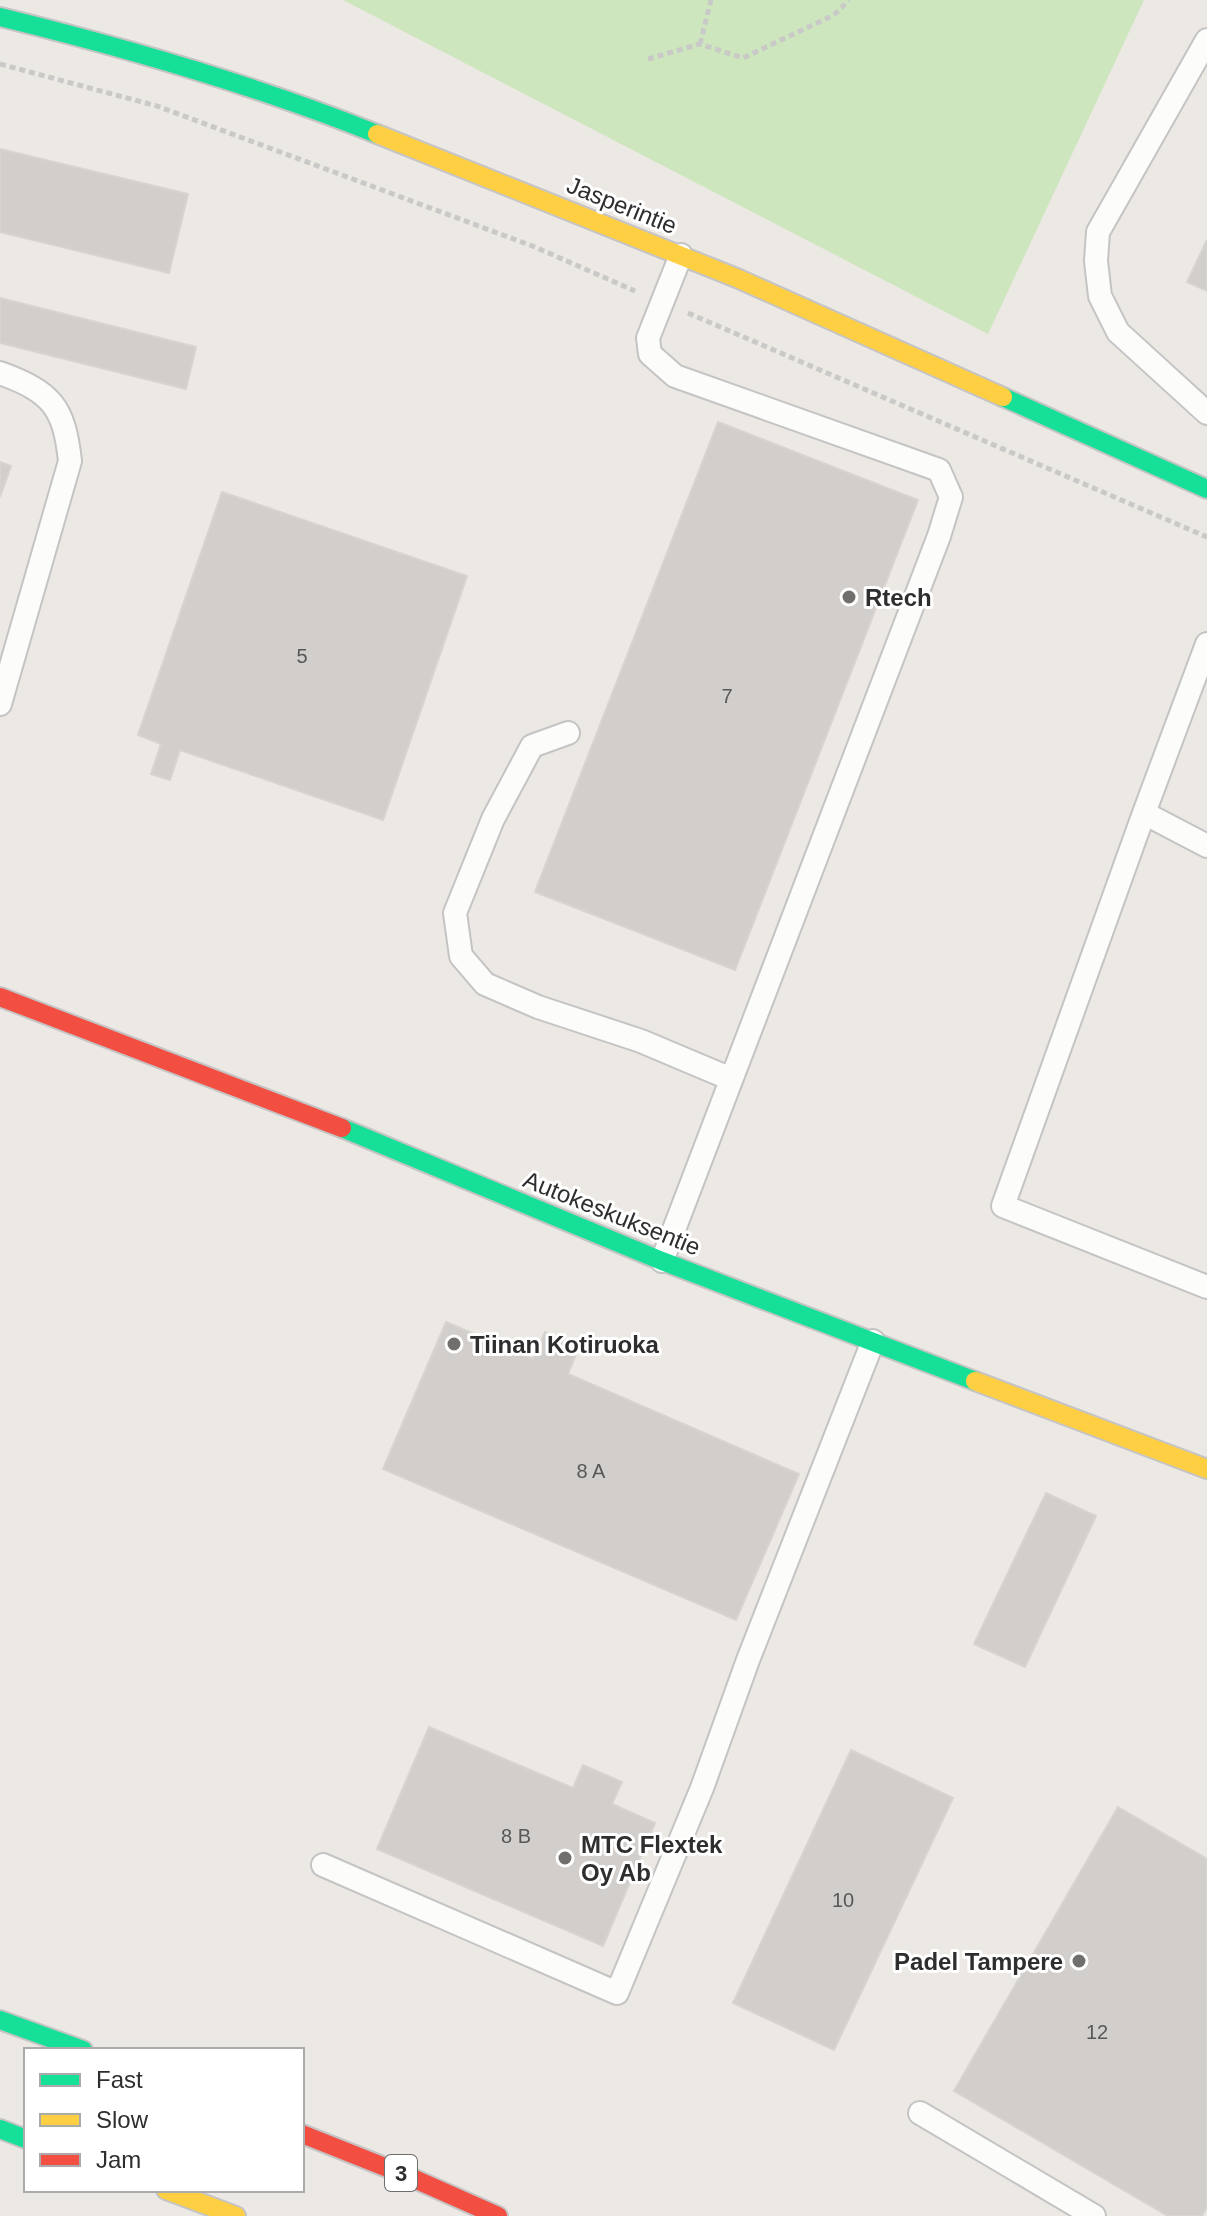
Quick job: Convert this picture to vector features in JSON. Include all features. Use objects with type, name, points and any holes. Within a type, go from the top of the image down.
[{"type":"main road","name":"Jasperintie","points":[[0,17],[83,37],[316,109],[681,255],[984,387],[1207,489]]},
{"type":"main road","name":"Autokeskuksentie","points":[[0,997],[368,1138],[662,1261],[1207,1469]]},
{"type":"main road","points":[[0,2020],[77,2048]]},
{"type":"main road","points":[[0,2129],[24,2138]]},
{"type":"main road","name":"3","points":[[304,2135],[498,2216]]},
{"type":"main road","points":[[171,2192],[236,2216]]},
{"type":"lane","points":[[1207,40],[1098,232],[1096,261],[1100,296],[1118,332],[1207,413]]},
{"type":"lane","points":[[662,1261],[939,536],[951,497],[939,470],[675,376],[650,354],[648,338],[681,255]]},
{"type":"lane","points":[[0,373],[21,381],[55,405],[66,427],[70,461],[0,704]]},
{"type":"lane","points":[[1207,644],[1003,1206],[1207,1287]]},
{"type":"lane","points":[[568,733],[532,746],[493,819],[455,913],[461,956],[485,984],[538,1007],[641,1041],[731,1079]]},
{"type":"lane","points":[[1144,813],[1207,846]]},
{"type":"lane","points":[[323,1865],[617,1993],[702,1788],[748,1660],[873,1341]]},
{"type":"lane","points":[[920,2113],[1094,2216]]},
{"type":"path","points":[[700,44],[711,0]]},
{"type":"path","points":[[648,59],[700,44],[743,58],[834,15],[849,0]]},
{"type":"path","points":[[0,64],[157,106],[535,247],[1207,537]]},
{"type":"green space","points":[[343,0],[1144,0],[988,334]]},
{"type":"building","points":[[0,149],[188,194],[169,273],[0,232]]},
{"type":"building","points":[[1207,240],[1207,291],[1187,282]]},
{"type":"building","points":[[0,298],[196,347],[186,389],[0,343]]},
{"type":"building","points":[[718,422],[918,500],[735,970],[535,892]]},
{"type":"building","points":[[0,462],[11,466],[0,497]]},
{"type":"building","points":[[222,492],[467,576],[383,820],[180,750],[170,780],[151,774],[161,744],[138,735]]},
{"type":"building","points":[[446,1322],[533,1359],[545,1332],[579,1347],[568,1374],[799,1474],[736,1620],[383,1469]]},
{"type":"building","points":[[1046,1493],[1096,1516],[1025,1667],[974,1644]]},
{"type":"building","points":[[429,1727],[573,1788],[583,1765],[622,1782],[612,1804],[655,1823],[603,1946],[377,1849]]},
{"type":"building","points":[[851,1750],[953,1798],[834,2050],[733,2003]]},
{"type":"building","points":[[1118,1807],[1207,1859],[1207,2207],[1202,2216],[1168,2216],[954,2091]]},
{"type":"traffic: fast","points":[[0,17],[190,69],[284,99],[377,134]]},
{"type":"traffic: fast","points":[[1003,397],[1207,489]]},
{"type":"traffic: fast","points":[[342,1128],[662,1261],[975,1381]]},
{"type":"traffic: fast","points":[[0,2020],[77,2048]]},
{"type":"traffic: fast","points":[[0,2129],[24,2138]]},
{"type":"traffic: slow","points":[[377,134],[739,279],[1003,397]]},
{"type":"traffic: slow","points":[[975,1381],[1207,1469]]},
{"type":"traffic: slow","points":[[171,2192],[236,2216]]},
{"type":"traffic: jam","points":[[0,997],[342,1128]]},
{"type":"traffic: jam","points":[[304,2135],[498,2216]]},
{"type":"place","name":"Rtech","points":[[849,597]]},
{"type":"place","name":"Tiinan Kotiruoka","points":[[454,1344]]},
{"type":"place","name":"MTC Flextek Oy Ab","points":[[565,1858]]},
{"type":"place","name":"Padel Tampere","points":[[1079,1961]]}]
